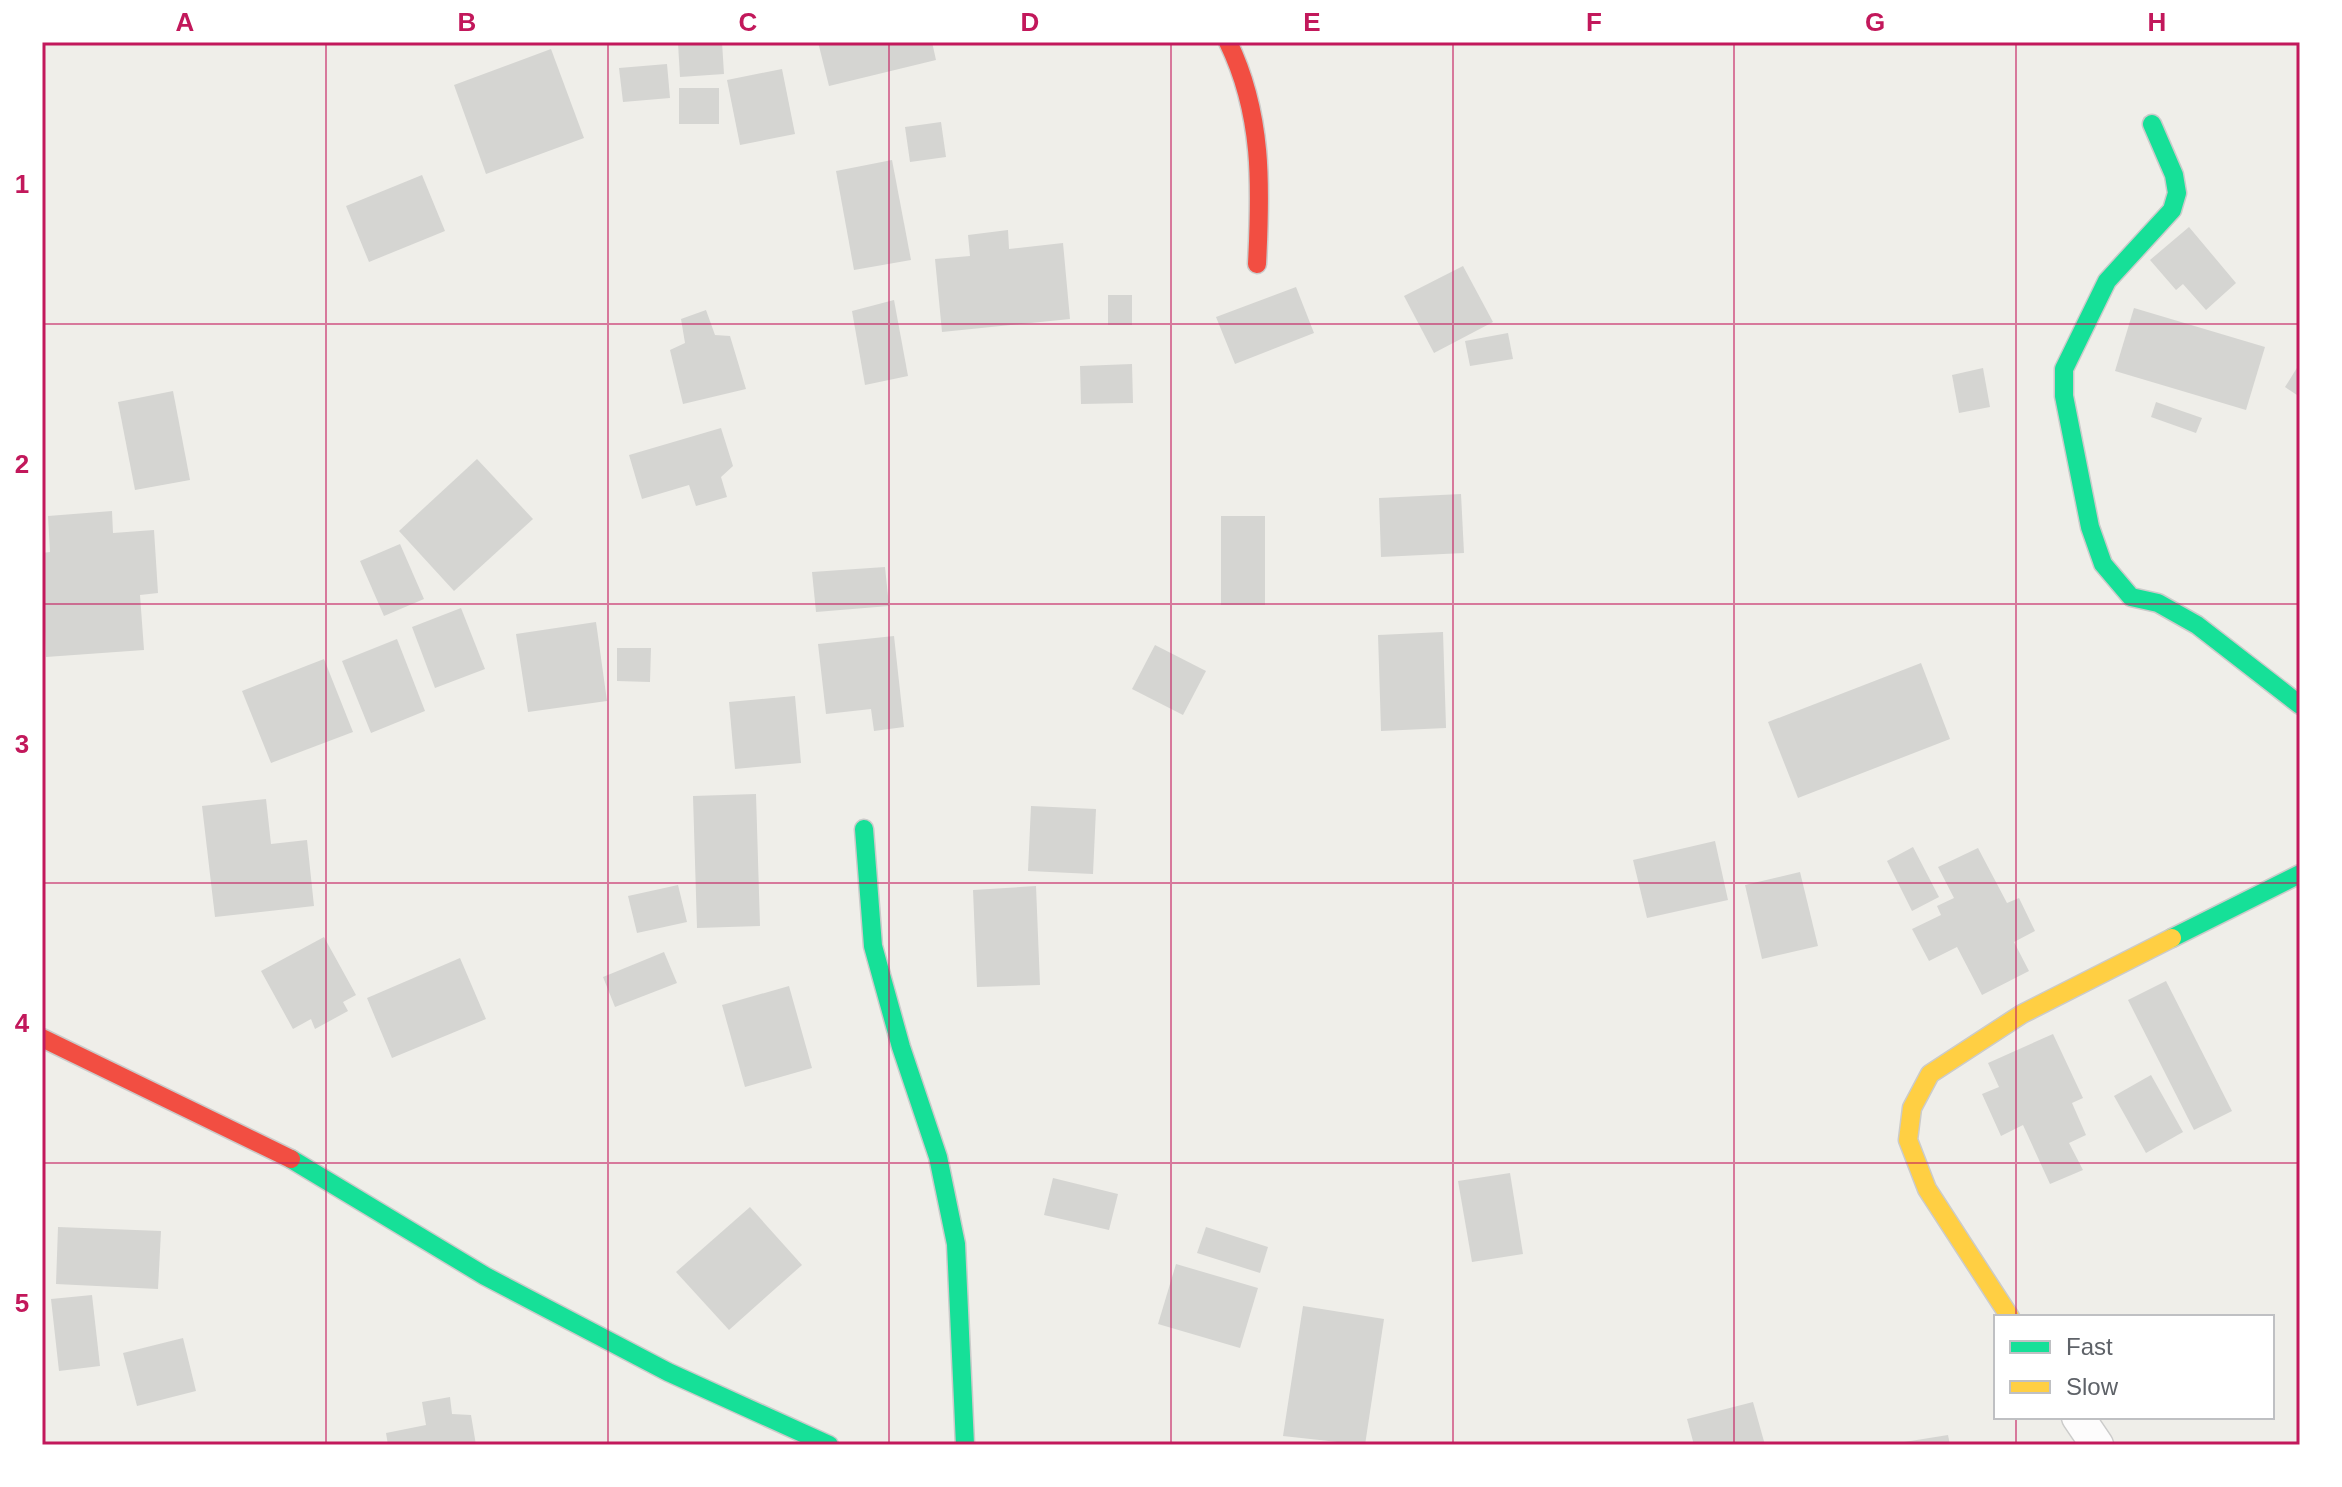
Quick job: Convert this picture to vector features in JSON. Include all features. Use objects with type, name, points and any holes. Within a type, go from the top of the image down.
[{"type":"street","points":[[1228,42],[1251,92],[1260,147],[1257,264]]},
{"type":"street","points":[[2152,124],[2174,175],[2177,193],[2172,210],[2107,281],[2064,369],[2064,396],[2090,527],[2103,564],[2131,597],[2158,603],[2197,625],[2300,705]]},
{"type":"street","points":[[864,829],[873,946],[901,1047],[938,1157],[956,1244],[965,1445]]},
{"type":"street","points":[[2009,1315],[1927,1189],[1908,1140],[1912,1108],[1930,1074],[2022,1014],[2300,874]]},
{"type":"street","points":[[42,1038],[264,1143],[485,1276],[668,1372],[829,1445]]},
{"type":"street","points":[[2079,1419],[2097,1445]]},
{"type":"building","points":[[722,42],[724,74],[680,77],[678,43]]},
{"type":"building","points":[[818,42],[932,42],[936,60],[829,86]]},
{"type":"building","points":[[551,49],[584,138],[486,174],[454,85]]},
{"type":"building","points":[[667,64],[670,98],[623,102],[619,68]]},
{"type":"building","points":[[782,69],[795,134],[740,145],[727,80]]},
{"type":"building","points":[[679,88],[719,88],[719,124],[679,124]]},
{"type":"building","points":[[941,122],[946,157],[910,162],[905,127]]},
{"type":"building","points":[[892,160],[911,260],[854,270],[836,171]]},
{"type":"building","points":[[422,175],[445,231],[369,262],[346,206]]},
{"type":"building","points":[[2189,227],[2236,283],[2206,310],[2183,284],[2176,290],[2150,260]]},
{"type":"building","points":[[1008,230],[1009,249],[1063,243],[1070,319],[942,332],[935,259],[970,256],[968,235]]},
{"type":"building","points":[[1463,266],[1493,322],[1434,353],[1404,296]]},
{"type":"building","points":[[1296,287],[1314,333],[1235,364],[1216,317]]},
{"type":"building","points":[[1108,295],[1132,295],[1132,325],[1108,325]]},
{"type":"building","points":[[894,300],[908,376],[865,385],[852,311]]},
{"type":"building","points":[[2134,308],[2265,347],[2246,410],[2115,371]]},
{"type":"building","points":[[706,310],[715,335],[730,336],[746,389],[683,404],[670,350],[685,343],[681,319]]},
{"type":"building","points":[[1508,333],[1513,359],[1470,366],[1465,341]]},
{"type":"building","points":[[2300,363],[2300,397],[2285,387]]},
{"type":"building","points":[[1132,364],[1133,403],[1081,404],[1080,366]]},
{"type":"building","points":[[1983,368],[1990,407],[1959,413],[1952,375]]},
{"type":"building","points":[[173,391],[190,480],[135,490],[118,402]]},
{"type":"building","points":[[2156,402],[2202,418],[2196,433],[2151,417]]},
{"type":"building","points":[[721,428],[733,466],[721,477],[727,497],[696,506],[689,485],[642,499],[629,455]]},
{"type":"building","points":[[477,459],[533,519],[454,591],[399,531]]},
{"type":"building","points":[[1461,494],[1464,553],[1381,557],[1379,498]]},
{"type":"building","points":[[112,511],[113,533],[154,530],[158,593],[140,595],[144,650],[46,657],[42,553],[50,552],[48,516]]},
{"type":"building","points":[[1221,516],[1265,516],[1265,605],[1221,605]]},
{"type":"building","points":[[400,544],[424,599],[384,616],[360,561]]},
{"type":"building","points":[[885,567],[889,606],[816,612],[812,572]]},
{"type":"building","points":[[461,608],[485,669],[435,688],[412,627]]},
{"type":"building","points":[[596,622],[607,701],[528,712],[516,634]]},
{"type":"building","points":[[1443,632],[1446,728],[1381,731],[1378,635]]},
{"type":"building","points":[[894,636],[904,727],[874,731],[871,709],[826,714],[818,644]]},
{"type":"building","points":[[397,639],[425,711],[371,733],[342,661]]},
{"type":"building","points":[[1155,645],[1206,671],[1183,715],[1132,689]]},
{"type":"building","points":[[617,648],[651,648],[650,682],[617,681]]},
{"type":"building","points":[[324,659],[353,732],[271,763],[242,691]]},
{"type":"building","points":[[1921,663],[1950,739],[1798,798],[1768,722]]},
{"type":"building","points":[[795,696],[801,763],[735,769],[729,702]]},
{"type":"building","points":[[756,794],[760,926],[697,928],[693,796]]},
{"type":"building","points":[[266,799],[271,844],[307,840],[314,906],[215,917],[202,806]]},
{"type":"building","points":[[1031,806],[1096,809],[1093,874],[1028,871]]},
{"type":"building","points":[[1715,841],[1728,900],[1647,918],[1633,860]]},
{"type":"building","points":[[1913,847],[1939,897],[1912,911],[1887,861]]},
{"type":"building","points":[[1978,848],[2007,903],[2019,898],[2035,931],[2014,942],[2029,971],[1982,995],[1957,947],[1929,961],[1912,929],[1941,915],[1937,906],[1954,898],[1938,867]]},
{"type":"building","points":[[1800,872],[1818,946],[1762,959],[1745,885]]},
{"type":"building","points":[[678,885],[687,922],[637,933],[628,896]]},
{"type":"building","points":[[1036,886],[1040,985],[977,987],[973,890]]},
{"type":"building","points":[[324,937],[356,995],[343,1002],[348,1011],[315,1029],[311,1019],[293,1029],[261,971]]},
{"type":"building","points":[[664,952],[677,983],[615,1007],[603,977]]},
{"type":"building","points":[[460,958],[486,1019],[392,1058],[367,998]]},
{"type":"building","points":[[2166,981],[2232,1111],[2194,1130],[2128,1000]]},
{"type":"building","points":[[789,986],[812,1068],[745,1087],[722,1005]]},
{"type":"building","points":[[2053,1034],[2083,1098],[2072,1103],[2086,1135],[2069,1143],[2083,1170],[2050,1184],[2023,1125],[2001,1136],[1982,1094],[1999,1087],[1988,1063]]},
{"type":"building","points":[[2151,1075],[2183,1132],[2146,1153],[2114,1096]]},
{"type":"building","points":[[1510,1173],[1523,1254],[1472,1262],[1458,1181]]},
{"type":"building","points":[[1053,1178],[1118,1194],[1109,1230],[1044,1215]]},
{"type":"building","points":[[750,1207],[802,1265],[729,1330],[676,1272]]},
{"type":"building","points":[[58,1227],[161,1231],[158,1289],[56,1284]]},
{"type":"building","points":[[1206,1227],[1268,1247],[1260,1273],[1197,1253]]},
{"type":"building","points":[[1176,1264],[1258,1288],[1240,1348],[1158,1324]]},
{"type":"building","points":[[92,1295],[100,1366],[59,1371],[51,1299]]},
{"type":"building","points":[[1303,1306],[1384,1319],[1365,1445],[1283,1436]]},
{"type":"building","points":[[183,1338],[196,1391],[137,1406],[123,1353]]},
{"type":"building","points":[[450,1397],[452,1414],[471,1415],[476,1445],[388,1445],[386,1433],[426,1425],[422,1402]]},
{"type":"building","points":[[1753,1402],[1765,1445],[1694,1445],[1687,1419]]},
{"type":"building","points":[[1948,1435],[1950,1445],[1898,1443]]},
{"type":"traffic: fast","points":[[2152,124],[2174,175],[2177,193],[2172,210],[2107,281],[2064,369],[2064,396],[2090,527],[2103,564],[2131,597],[2158,603],[2197,625],[2300,705]]},
{"type":"traffic: fast","points":[[864,829],[873,946],[901,1047],[938,1157],[956,1244],[965,1445]]},
{"type":"traffic: fast","points":[[2172,938],[2300,874]]},
{"type":"traffic: fast","points":[[291,1159],[485,1276],[668,1372],[829,1445]]},
{"type":"traffic: slow","points":[[2009,1315],[1927,1189],[1908,1140],[1912,1108],[1930,1074],[2022,1014],[2172,938]]},
{"type":"traffic: jam","points":[[1228,42],[1248,96],[1254,123],[1259,178],[1257,264]]},
{"type":"traffic: jam","points":[[42,1038],[291,1159]]}]
